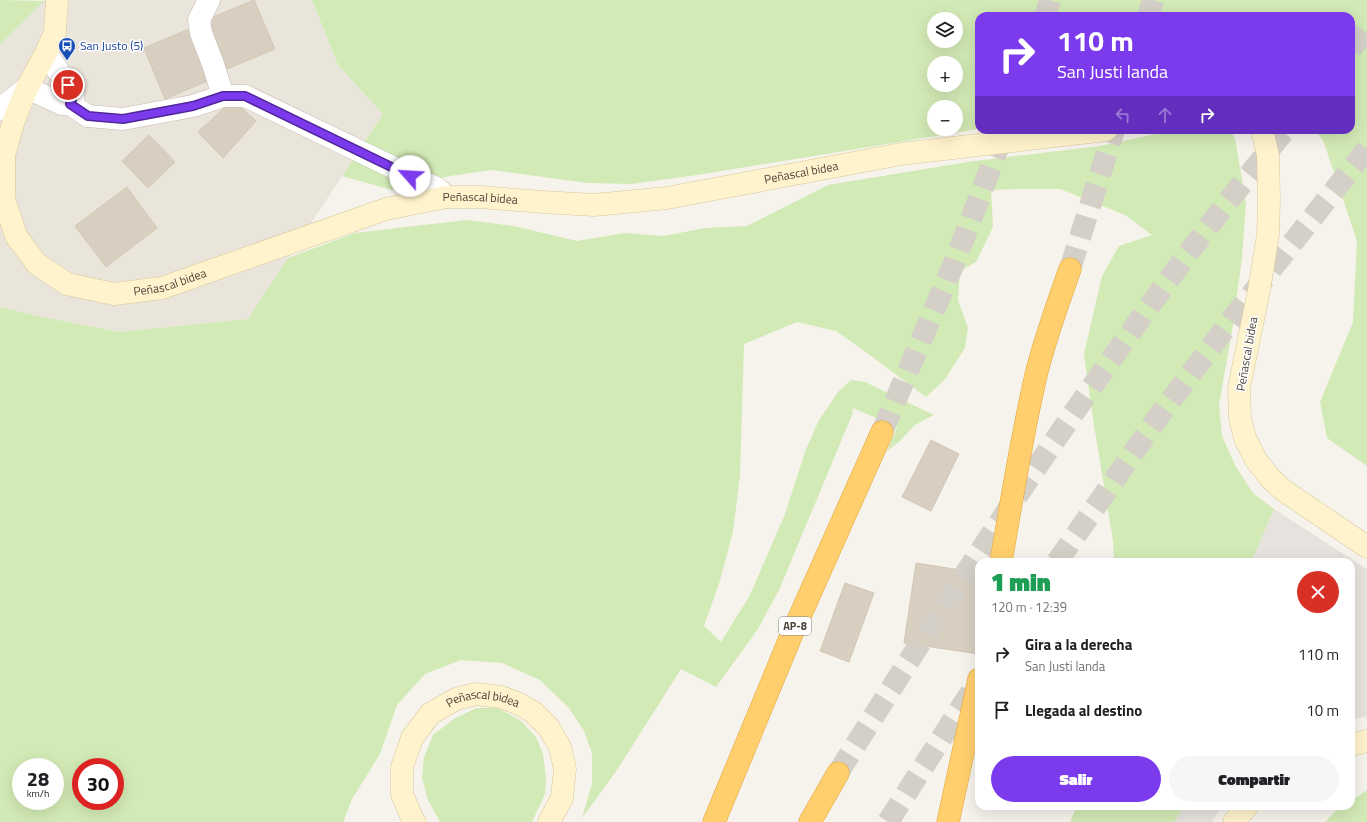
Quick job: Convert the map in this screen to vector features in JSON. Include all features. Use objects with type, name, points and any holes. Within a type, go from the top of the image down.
[{"type":"highway","points":[[1002,558],[1020,454],[1037,370],[1050,326],[1070,270]]},
{"type":"highway","name":"AP-8","points":[[714,822],[791,636],[882,432]]},
{"type":"highway","points":[[948,822],[975,697]]},
{"type":"highway","points":[[810,822],[838,773]]},
{"type":"street","name":"Peñascal bidea","points":[[57,0],[55,32],[46,53],[27,88],[14,120],[4,155],[4,199],[16,236],[37,264],[67,284],[114,294],[162,288],[386,209],[446,197],[480,197],[594,204],[640,201],[674,197],[901,154],[1072,134]]},
{"type":"street","points":[[209,0],[199,20],[200,27],[223,96]]},
{"type":"street","points":[[46,53],[73,94],[73,99],[70,104]]},
{"type":"street","points":[[0,109],[27,88],[62,104],[70,104],[88,116],[123,119],[193,106],[223,96],[245,96],[438,189],[446,197]]},
{"type":"street","name":"Peñascal bidea","points":[[1263,134],[1268,155],[1268,235],[1259,290],[1238,388],[1240,418],[1245,438],[1256,460],[1270,478],[1283,490],[1367,547]]},
{"type":"street","name":"Peñascal bidea","points":[[415,822],[402,794],[402,767],[412,738],[430,714],[456,699],[476,694],[501,697],[517,703],[533,712],[548,728],[560,746],[565,769],[562,798],[550,822]]},
{"type":"street","points":[[1355,744],[1367,741]]},
{"type":"street","points":[[1234,822],[1244,810]]},
{"type":"shaded area","points":[[44,0],[312,0],[338,65],[383,114],[248,319],[119,332],[0,307],[0,45]]},
{"type":"shaded area","points":[[1274,509],[1350,558],[1253,558]]},
{"type":"shaded area","points":[[1355,561],[1367,569],[1367,716],[1355,719]]},
{"type":"shaded area","points":[[1182,810],[1220,810],[1212,822],[1174,822]]},
{"type":"green space","points":[[0,0],[44,1],[0,45]]},
{"type":"green space","points":[[312,0],[1367,0],[1367,466],[1327,438],[1320,402],[1353,322],[1357,241],[1323,140],[1318,134],[1355,134],[1355,12],[975,12],[975,130],[963,132],[963,100],[927,100],[927,136],[936,136],[697,175],[631,184],[588,183],[492,170],[450,176],[392,190],[342,176],[383,114],[338,65]]},
{"type":"green space","points":[[1156,134],[1233,134],[1235,138],[1246,204],[1242,257],[1233,325],[1219,405],[1222,436],[1235,465],[1253,493],[1274,509],[1253,558],[1114,558],[1113,541],[1084,354],[1102,276],[1119,246],[1152,235],[1125,215],[1060,189],[991,190],[993,227],[976,262],[960,271],[958,300],[968,328],[965,348],[945,379],[926,397],[836,331],[797,322],[744,344],[740,475],[733,532],[719,584],[704,626],[721,642],[750,595],[785,514],[806,449],[819,420],[838,392],[851,380],[865,382],[934,415],[915,425],[900,441],[887,451],[897,427],[853,408],[852,415],[779,590],[758,629],[716,687],[681,669],[617,770],[582,818],[592,784],[592,753],[584,731],[569,708],[540,680],[502,663],[461,660],[425,674],[397,705],[380,754],[352,799],[344,822],[0,822],[0,307],[119,332],[248,319],[288,258],[355,233],[466,220],[514,226],[577,241],[624,233],[664,236],[705,228],[747,226],[828,185],[967,162],[1100,146]]},
{"type":"green space","points":[[477,708],[498,708],[521,721],[536,737],[543,754],[546,778],[545,794],[532,822],[440,822],[428,800],[422,778],[424,757],[433,735],[455,718]]},
{"type":"green space","points":[[1367,790],[1367,822],[1325,822],[1338,810],[1355,810],[1355,798]]},
{"type":"green space","points":[[1075,810],[1182,810],[1174,822],[1070,822]]},
{"type":"building","points":[[254,0],[275,49],[227,69],[206,20]]},
{"type":"building","points":[[189,29],[210,80],[165,99],[144,48]]},
{"type":"building","points":[[233,100],[256,121],[223,158],[198,132]]},
{"type":"building","points":[[149,135],[175,162],[148,188],[122,161]]},
{"type":"building","points":[[127,187],[157,228],[106,267],[75,226]]},
{"type":"building","points":[[931,440],[959,454],[931,511],[902,497]]},
{"type":"building","points":[[916,563],[975,572],[975,653],[904,643]]},
{"type":"building","points":[[845,583],[874,593],[849,662],[820,651]]},
{"type":"tunnel","points":[[1046,12],[1050,0]]},
{"type":"tunnel","points":[[1149,12],[1153,0]]},
{"type":"tunnel","points":[[1355,44],[1367,29]]},
{"type":"tunnel","points":[[882,432],[955,261],[1003,134]]},
{"type":"tunnel","points":[[1070,269],[1113,134]]},
{"type":"tunnel","points":[[976,558],[1047,451],[1136,325],[1232,196],[1282,134]]},
{"type":"tunnel","points":[[1060,558],[1156,420],[1239,310],[1367,149]]},
{"type":"tunnel","points":[[838,773],[975,559]]},
{"type":"tunnel","points":[[888,822],[975,686]]},
{"type":"place","name":"San Justo (5)","points":[[67,61]]},
{"type":"route","points":[[68,85],[73,94],[73,99],[70,104],[88,116],[123,119],[193,106],[223,96],[245,96],[410,176]]}]
